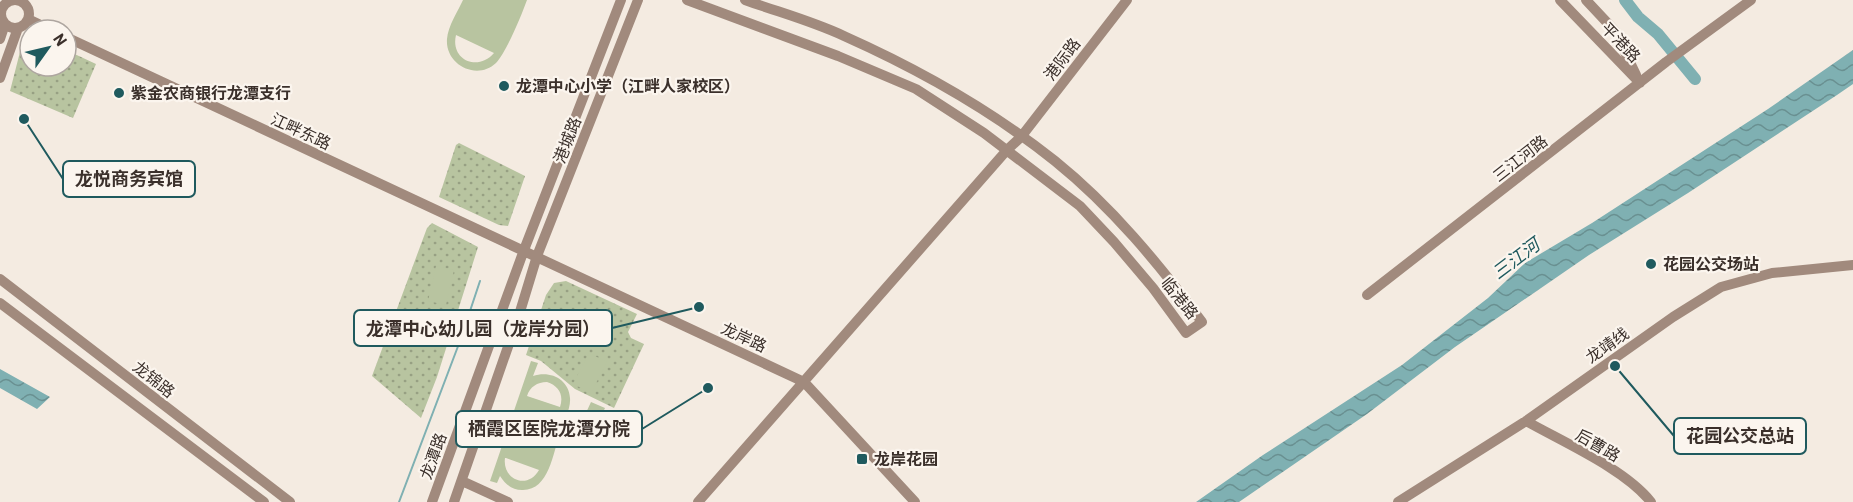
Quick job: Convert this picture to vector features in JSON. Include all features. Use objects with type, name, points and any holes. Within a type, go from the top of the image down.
[{"type":"street","points":[[0,39],[5,24],[1,16],[1,7],[14,0],[26,3],[27,18]]},
{"type":"street","name":"港城路","points":[[524,250],[621,0]]},
{"type":"street","name":"港城路","points":[[537,256],[638,0]]},
{"type":"street","name":"临港路","points":[[687,0],[838,56],[915,89],[984,133],[1080,206],[1114,242],[1186,333],[1202,322],[1166,273],[1091,194],[1022,137],[939,82],[842,35],[745,0]]},
{"type":"street","name":"港际路","points":[[698,502],[1007,150],[1022,137],[1127,0]]},
{"type":"street","name":"平港路","points":[[1560,0],[1640,83]]},
{"type":"street","name":"平港路","points":[[1586,0],[1615,31],[1640,83]]},
{"type":"street","name":"三江河路","points":[[1367,295],[1666,62],[1751,0]]},
{"type":"street","points":[[0,78],[18,28],[5,24]]},
{"type":"street","name":"江畔东路","points":[[78,43],[524,250]]},
{"type":"street","name":"龙岸路","points":[[524,250],[804,382],[915,502]]},
{"type":"street","name":"龙潭路","points":[[432,502],[524,250]]},
{"type":"street","points":[[454,502],[519,315],[537,256]]},
{"type":"street","name":"龙靖线","points":[[1398,502],[1526,421],[1673,317],[1721,287],[1772,273],[1853,265]]},
{"type":"street","name":"龙锦路","points":[[0,279],[290,502]]},
{"type":"street","name":"龙锦路","points":[[0,303],[264,502]]},
{"type":"street","name":"后曹路","points":[[1526,421],[1616,472],[1632,483],[1651,502]]},
{"type":"street","points":[[462,481],[508,502]]},
{"type":"green space","points":[[463,0],[527,0],[504,51],[496,63],[488,68],[472,70],[464,68],[451,56],[448,48],[447,39],[451,24]],"holes":[[[456,35],[494,53],[488,59],[480,62],[467,60],[457,51]]]},
{"type":"green space","points":[[78,56],[96,64],[73,118],[10,91],[18,60],[18,78],[78,78]]},
{"type":"green space","points":[[459,143],[525,176],[508,226],[499,225],[439,197],[456,145]]},
{"type":"green space","points":[[432,223],[478,247],[437,377],[421,418],[372,376],[427,228]]},
{"type":"green space","points":[[436,266],[454,270],[446,305],[428,301]]},
{"type":"green space","points":[[566,281],[637,314],[628,332],[631,338],[644,344],[614,408],[575,389],[541,361],[526,355],[546,295],[554,283]]},
{"type":"green space","points":[[589,353],[607,362],[591,393],[573,384]]},
{"type":"green space","points":[[531,361],[538,363],[533,376],[552,375],[562,381],[569,391],[568,411],[552,460],[544,478],[531,489],[512,488],[500,476],[497,483],[490,481]],"holes":[[[547,382],[560,392],[560,407],[527,396],[534,386]],[[506,458],[539,470],[529,480],[517,480],[508,472]]]},
{"type":"green space","points":[[591,402],[605,408],[593,434],[579,428]]},
{"type":"green space","points":[[607,410],[621,416],[610,442],[596,436]]},
{"type":"water","points":[[1853,50],[1853,84],[1589,255],[1455,347],[1367,414],[1239,502],[1196,502],[1263,455],[1402,365],[1488,298],[1525,263],[1592,223],[1768,109]]},
{"type":"water","points":[[0,369],[50,397],[37,409],[0,388]]},
{"type":"waterway","points":[[1625,0],[1638,17],[1658,34],[1695,79]]},
{"type":"waterway","points":[[399,502],[460,341],[480,281]]},
{"type":"place","name":"龙潭中心小学（江畔人家校区）","points":[[504,86]]},
{"type":"place","name":"紫金农商银行龙潭支行","points":[[119,93]]},
{"type":"place","name":"龙悦商务宾馆","points":[[24,119]]},
{"type":"place","name":"花园公交场站","points":[[1651,264]]},
{"type":"place","name":"龙潭中心幼儿园（龙岸分园）","points":[[699,307]]},
{"type":"place","name":"花园公交总站","points":[[1615,366]]},
{"type":"place","name":"栖霞区医院龙潭分院","points":[[708,388]]},
{"type":"place","name":"龙岸花园","points":[[862,459]]},
{"type":"water label","name":"三江河","points":[[1516,259]]}]
